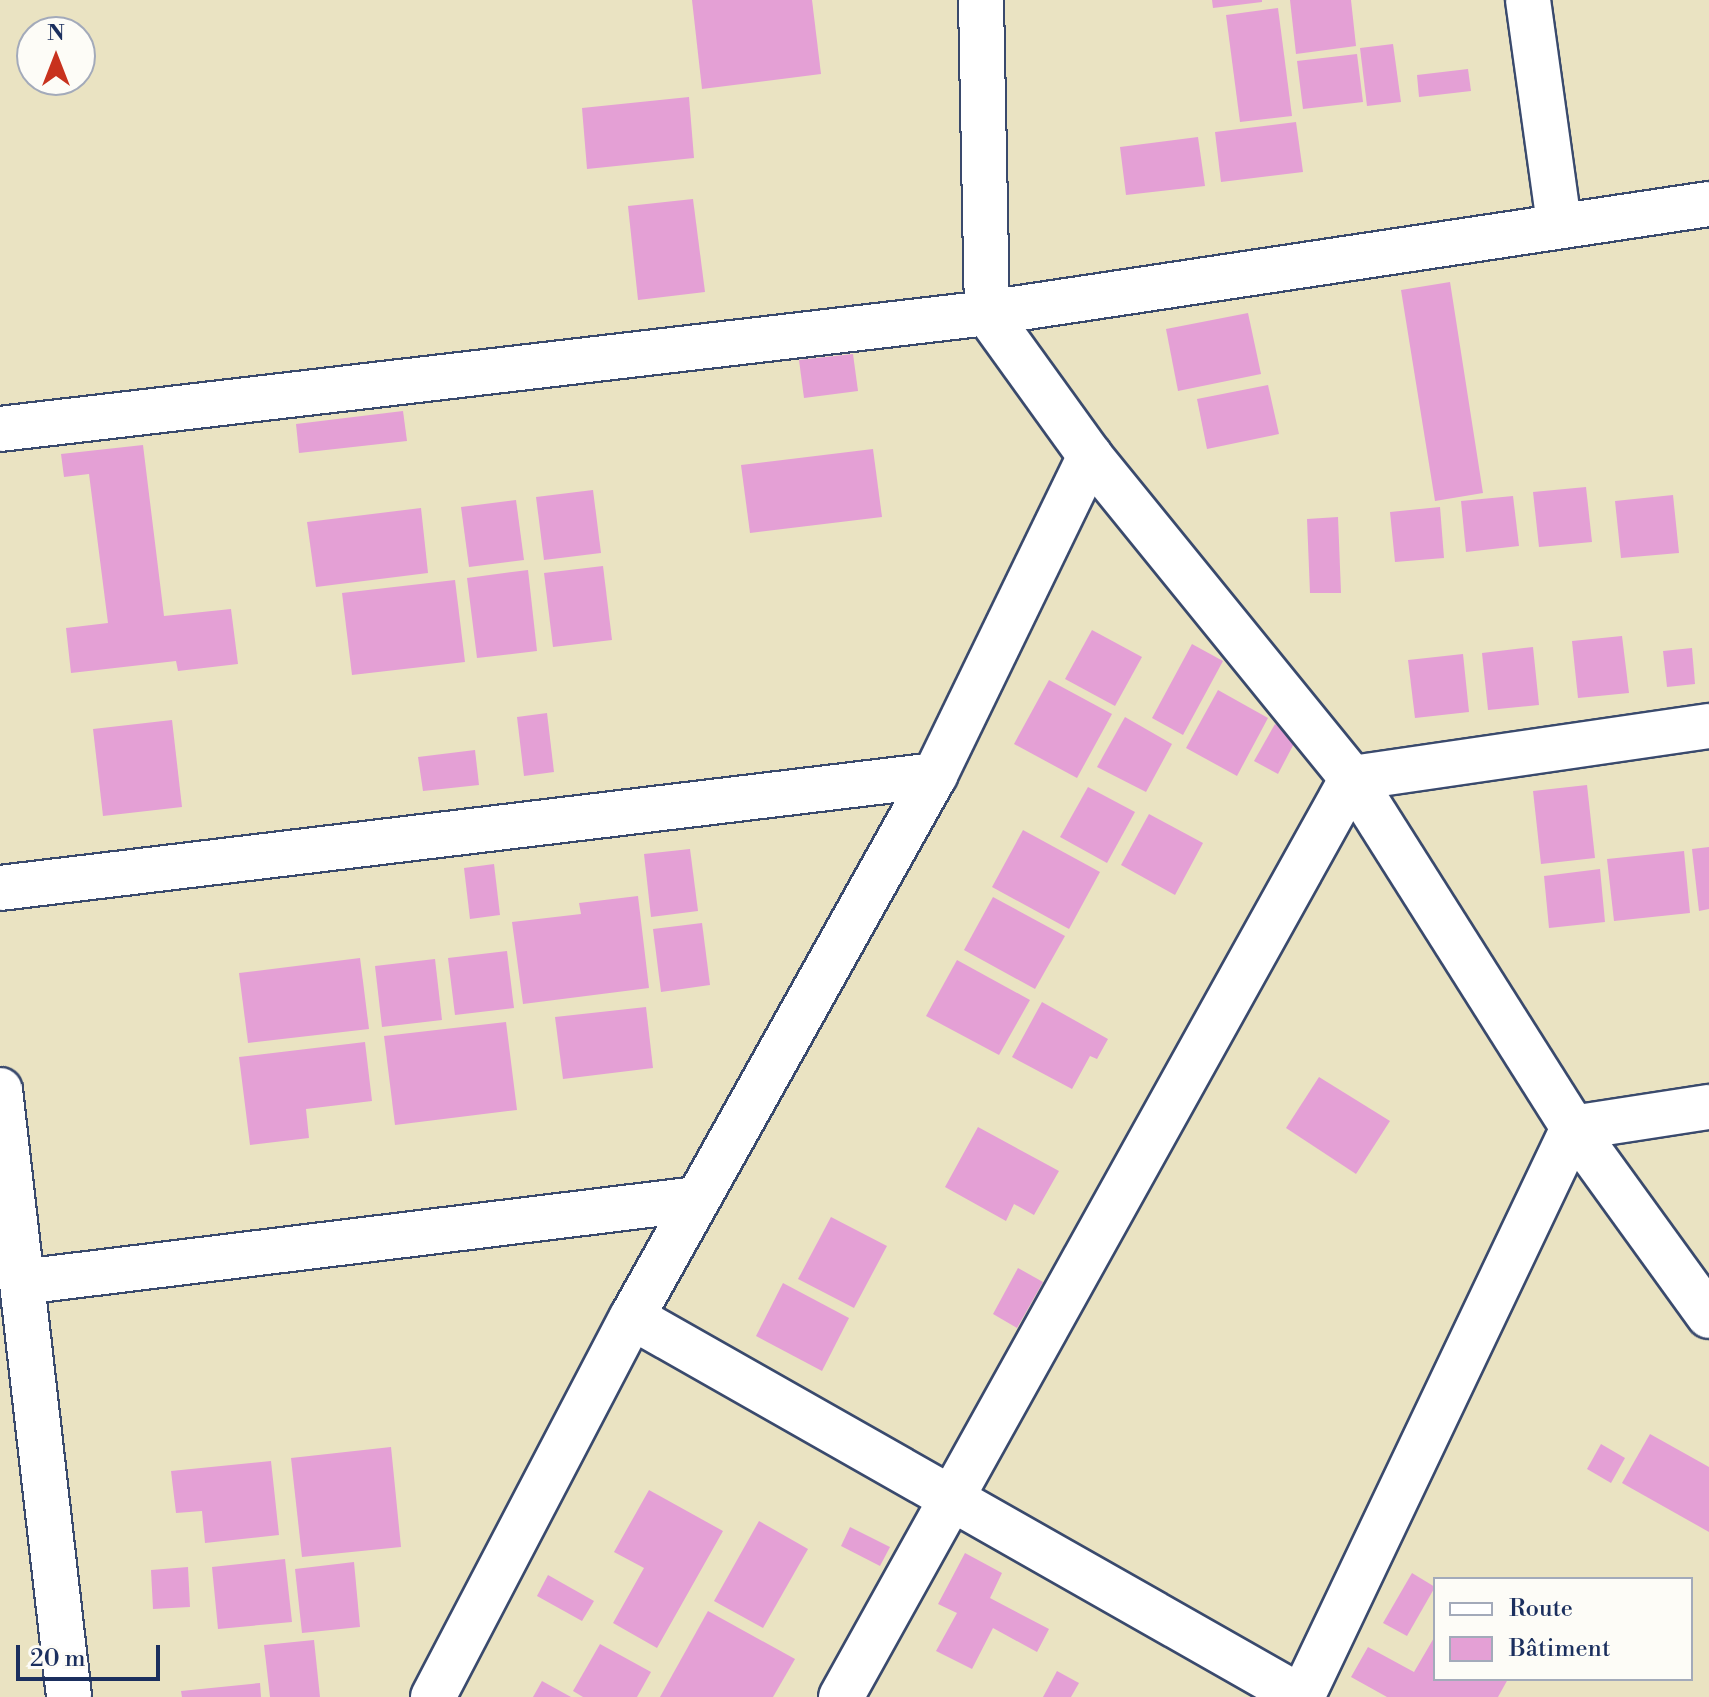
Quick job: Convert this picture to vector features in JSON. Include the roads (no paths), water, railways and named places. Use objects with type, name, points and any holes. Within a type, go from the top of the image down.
[{"type":"street","points":[[981,0],[987,313],[1090,456],[1352,778],[1573,1128],[1709,1316]]},
{"type":"street","points":[[1528,0],[1559,224]]},
{"type":"street","points":[[0,429],[987,313],[1559,224],[1709,204]]},
{"type":"street","points":[[433,1697],[632,1317],[935,775],[1090,456]]},
{"type":"street","points":[[1352,778],[1709,726]]},
{"type":"street","points":[[0,888],[935,775]]},
{"type":"street","points":[[841,1697],[948,1499],[1352,778]]},
{"type":"street","points":[[0,1090],[69,1697]]},
{"type":"street","points":[[1573,1128],[1709,1107]]},
{"type":"street","points":[[632,1317],[948,1499],[1302,1697],[1573,1128]]},
{"type":"street","points":[[22,1282],[697,1199]]}]
